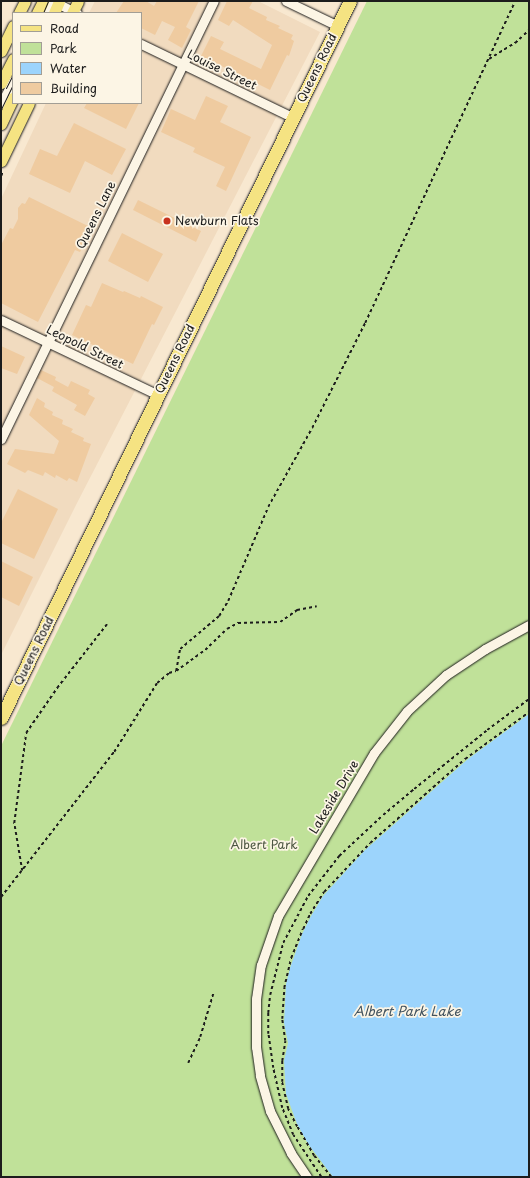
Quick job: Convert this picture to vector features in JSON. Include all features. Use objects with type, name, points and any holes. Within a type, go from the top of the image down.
[{"type":"highway","name":"Queens Road","points":[[3,709],[350,1]]},
{"type":"main road","points":[[20,12],[25,1]]},
{"type":"main road","points":[[37,12],[43,1]]},
{"type":"main road","points":[[1,51],[12,28]]},
{"type":"main road","points":[[1,83],[12,61]]},
{"type":"main road","points":[[1,124],[12,100]]},
{"type":"main road","points":[[1,161],[29,104]]},
{"type":"street","name":"Queens Lane","points":[[1,439],[214,1]]},
{"type":"street","points":[[286,1],[338,26]]},
{"type":"street","points":[[46,12],[55,4],[75,10]]},
{"type":"street","name":"Louise Street","points":[[142,44],[292,118]]},
{"type":"street","points":[[1,104],[12,82]]},
{"type":"street","name":"Leopold Street","points":[[1,320],[158,395]]},
{"type":"street","name":"Lakeside Drive","points":[[307,1177],[290,1153],[270,1111],[260,1075],[256,1047],[256,999],[261,965],[278,916],[374,753],[407,711],[450,672],[485,649],[529,625]]},
{"type":"path","points":[[176,671],[180,649],[219,616],[228,602],[268,507],[312,428],[365,323],[515,1]]},
{"type":"path","points":[[489,59],[515,43],[529,30]]},
{"type":"path","points":[[1,897],[114,752],[157,683],[205,650],[227,629],[238,623],[280,622],[297,610],[317,606]]},
{"type":"path","points":[[22,871],[14,823],[26,733],[57,688],[107,624]]},
{"type":"path","points":[[321,1177],[293,1135],[282,1108],[273,1068],[268,1034],[268,1013],[270,995],[283,943],[308,896],[339,856],[404,798],[487,730],[529,699]]},
{"type":"path","points":[[331,1177],[314,1156],[297,1127],[288,1109],[282,1082],[282,1061],[285,1041],[282,1019],[284,988],[291,958],[303,929],[310,914],[324,892],[370,843],[465,759],[529,712]]},
{"type":"path","points":[[188,1063],[200,1037],[213,994]]},
{"type":"shaded area","points":[[95,1],[258,1],[320,32],[76,505],[1,655],[1,199],[46,104],[142,104],[142,12],[90,12]]},
{"type":"green space","name":"Albert Park","points":[[367,1],[529,1],[529,1177],[1,1177],[1,746]]},
{"type":"water","name":"Albert Park Lake","points":[[529,714],[529,1177],[333,1177],[308,1144],[297,1124],[286,1094],[284,1061],[288,1043],[284,1023],[286,984],[302,934],[323,896],[365,850],[468,759]]},
{"type":"building","points":[[124,1],[146,1],[154,6],[157,1],[199,1],[186,27],[191,30],[182,48],[168,40],[175,27],[162,21],[155,35],[142,28],[142,12],[117,12]]},
{"type":"building","points":[[227,1],[253,1],[249,8],[267,17],[266,20],[280,26],[278,28],[293,35],[291,39],[294,41],[289,56],[287,55],[270,90],[201,56],[211,36],[224,42],[220,49],[261,69],[272,45],[233,20],[229,26],[218,20]]},
{"type":"building","points":[[206,96],[228,106],[220,122],[251,137],[226,191],[216,186],[225,167],[193,152],[195,148],[161,132],[171,109],[195,120]]},
{"type":"building","points":[[86,104],[138,104],[126,129],[84,108]]},
{"type":"building","points":[[74,123],[126,149],[112,175],[85,161],[70,193],[29,174],[40,149],[57,156]]},
{"type":"building","points":[[29,197],[92,228],[80,252],[75,250],[38,322],[1,303],[1,245],[10,228],[13,229],[18,219],[18,208],[22,203],[25,204]]},
{"type":"building","name":"Newburn Flats","points":[[138,200],[201,231],[196,242],[133,210]]},
{"type":"building","points":[[122,233],[163,254],[148,282],[108,261]]},
{"type":"building","points":[[102,283],[140,298],[141,296],[163,307],[154,325],[152,324],[133,364],[72,335],[86,305],[91,307]]},
{"type":"building","points":[[1,346],[25,357],[17,374],[1,368]]},
{"type":"building","points":[[41,370],[56,377],[55,380],[68,387],[71,381],[90,390],[88,394],[95,398],[85,416],[74,410],[77,405],[52,391],[54,387],[37,378]]},
{"type":"building","points":[[37,398],[45,403],[44,407],[53,412],[52,415],[63,420],[62,424],[73,429],[71,432],[84,438],[83,441],[91,444],[77,482],[69,478],[67,481],[56,475],[55,478],[45,472],[43,476],[28,470],[25,473],[7,464],[15,449],[54,454],[59,441],[29,415]]},
{"type":"building","points":[[18,489],[58,509],[34,559],[1,543],[1,523]]},
{"type":"building","points":[[1,561],[33,577],[19,606],[1,597]]},
{"type":"tram line","points":[[43,12],[48,1]]},
{"type":"tram line","points":[[6,88],[12,76]]},
{"type":"tram line","points":[[1,109],[12,86]]},
{"type":"place","name":"Newburn Flats","points":[[167,221]]}]
